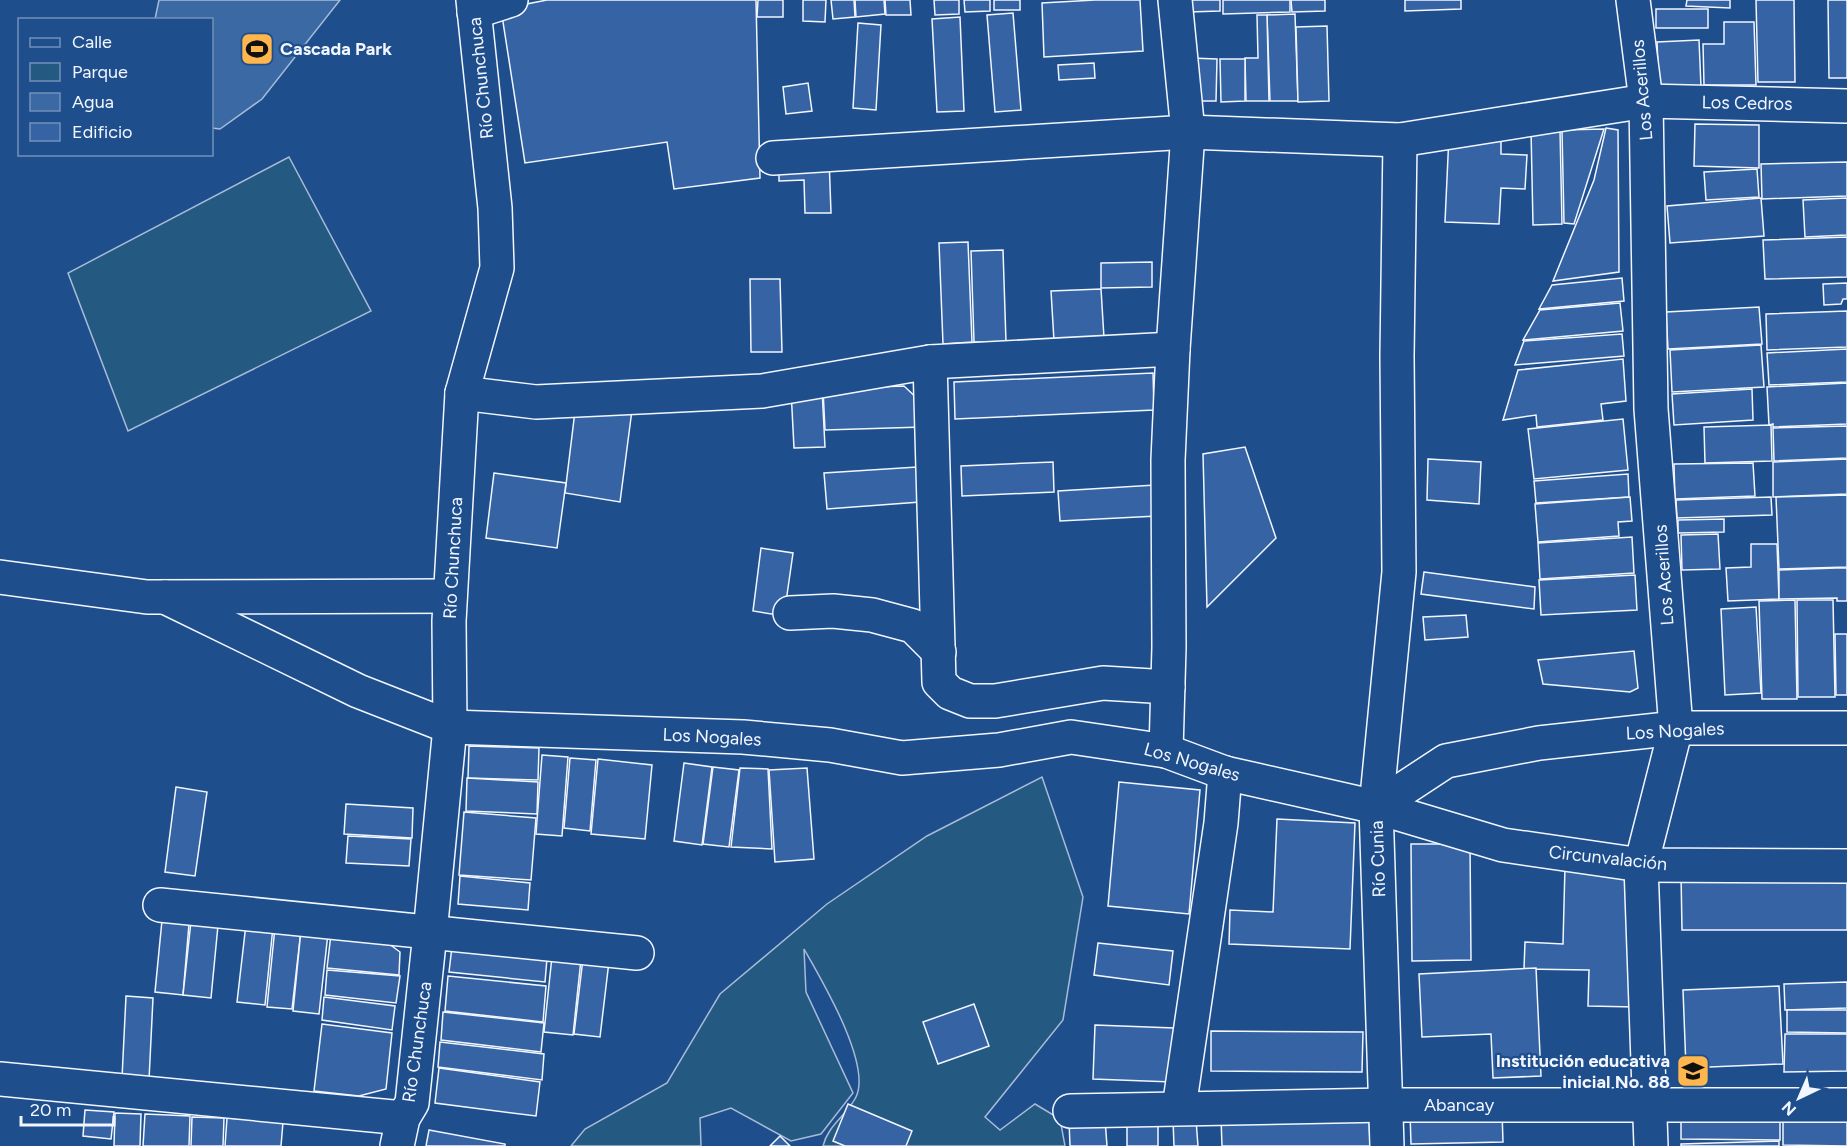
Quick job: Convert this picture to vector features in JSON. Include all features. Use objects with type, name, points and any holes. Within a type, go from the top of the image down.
[{"type":"street","points":[[474,6],[511,0]]},
{"type":"street","points":[[1166,751],[1168,460],[1188,132],[1175,0]]},
{"type":"street","name":"Los Acerillos","points":[[1633,0],[1646,101],[1651,409],[1676,728],[1641,865],[1651,1146]]},
{"type":"street","name":"Río Chunchuca","points":[[400,1132],[412,1103],[450,727],[450,596],[462,393],[496,268],[495,208],[474,6]]},
{"type":"street","name":"Los Cedros","points":[[773,158],[1188,132],[1400,140],[1646,101],[1847,106]]},
{"type":"street","name":"Río Cunia","points":[[1387,1146],[1376,807],[1399,572],[1397,356],[1400,140]]},
{"type":"street","points":[[462,393],[536,402],[762,391],[930,362],[1173,349]]},
{"type":"street","points":[[930,362],[939,682],[950,693],[970,701],[995,701],[1102,683],[1168,687]]},
{"type":"street","points":[[0,577],[147,597],[450,596]]},
{"type":"street","name":"Los Nogales","points":[[165,597],[358,691],[450,727],[743,737],[830,746],[902,758],[999,750],[1071,737],[1166,751],[1225,773],[1376,807],[1446,761],[1539,743],[1676,728],[1847,728]]},
{"type":"street","points":[[790,613],[833,611],[872,615],[913,626],[939,652]]},
{"type":"street","points":[[1179,1108],[1221,823],[1225,773]]},
{"type":"street","name":"Circunvalación","points":[[1376,807],[1503,846],[1641,865],[1847,866]]},
{"type":"street","points":[[160,905],[637,953]]},
{"type":"street","points":[[0,1079],[400,1132]]},
{"type":"street","name":"Abancay","points":[[1070,1111],[1386,1105],[1847,1105]]},
{"type":"green space","points":[[289,157],[371,311],[128,431],[68,273]]},
{"type":"green space","points":[[1042,777],[1083,897],[1063,1020],[985,1117],[1000,1130],[1035,1104],[1060,1119],[1065,1146],[823,1146],[833,1126],[856,1097],[859,1082],[857,1064],[842,1022],[804,949],[806,992],[853,1093],[821,1134],[791,1141],[731,1108],[700,1118],[701,1146],[571,1146],[585,1129],[667,1083],[720,994],[827,904],[927,836]]},
{"type":"water","name":"Cascada Park","points":[[159,0],[340,0],[262,99],[220,129],[213,128],[213,18],[155,18]]},
{"type":"building","points":[[547,0],[756,0],[760,178],[674,189],[667,142],[525,163],[501,9]]},
{"type":"building","points":[[758,0],[783,0],[783,17],[757,17]]},
{"type":"building","points":[[803,0],[826,0],[825,22],[803,21]]},
{"type":"building","points":[[831,0],[854,0],[855,17],[833,19]]},
{"type":"building","points":[[855,0],[884,0],[885,14],[856,17]]},
{"type":"building","points":[[885,0],[910,0],[911,15],[886,15]]},
{"type":"building","points":[[934,0],[959,0],[959,14],[935,15]]},
{"type":"building","points":[[964,0],[990,0],[990,11],[965,12]]},
{"type":"building","points":[[994,0],[1020,0],[1020,10],[994,10]]},
{"type":"building","points":[[1140,0],[1143,51],[1044,57],[1042,3]]},
{"type":"building","points":[[1189,0],[1220,0],[1220,11],[1189,12]]},
{"type":"building","points":[[1223,0],[1290,0],[1290,12],[1223,14]]},
{"type":"building","points":[[1291,0],[1325,0],[1325,11],[1292,12]]},
{"type":"building","points":[[1405,0],[1461,0],[1461,9],[1405,11]]},
{"type":"building","points":[[1687,0],[1730,0],[1730,8],[1686,6]]},
{"type":"building","points":[[1756,0],[1794,0],[1795,82],[1758,82]]},
{"type":"building","points":[[1828,0],[1847,0],[1847,78],[1829,78]]},
{"type":"building","points":[[1656,9],[1708,9],[1708,28],[1656,28]]},
{"type":"building","points":[[1013,13],[1021,110],[995,112],[987,15]]},
{"type":"building","points":[[1295,14],[1298,101],[1270,101],[1267,15]]},
{"type":"building","points":[[1257,15],[1267,15],[1269,101],[1246,101],[1245,58],[1258,58]]},
{"type":"building","points":[[960,17],[964,111],[937,112],[932,19]]},
{"type":"building","points":[[1724,22],[1754,22],[1756,85],[1704,85],[1703,44],[1724,44]]},
{"type":"building","points":[[858,23],[881,25],[876,110],[853,108]]},
{"type":"building","points":[[1327,26],[1329,101],[1298,102],[1296,27]]},
{"type":"building","points":[[1699,40],[1701,87],[1659,88],[1657,42]]},
{"type":"building","points":[[1191,58],[1217,59],[1216,101],[1190,101]]},
{"type":"building","points":[[1220,59],[1245,59],[1245,101],[1221,102]]},
{"type":"building","points":[[1094,63],[1095,78],[1059,80],[1058,65]]},
{"type":"building","points":[[808,83],[812,111],[786,114],[783,87]]},
{"type":"building","points":[[1695,124],[1759,125],[1759,168],[1694,166]]},
{"type":"building","points":[[1606,128],[1618,130],[1619,272],[1553,281],[1594,180]]},
{"type":"building","points":[[1604,129],[1574,224],[1564,223],[1562,130]]},
{"type":"building","points":[[1531,130],[1560,130],[1562,224],[1533,225]]},
{"type":"building","points":[[1449,135],[1501,138],[1501,154],[1527,155],[1525,189],[1501,188],[1499,224],[1445,222]]},
{"type":"building","points":[[829,158],[831,213],[805,213],[804,180],[779,181],[779,159]]},
{"type":"building","points":[[1847,162],[1847,196],[1762,199],[1761,164]]},
{"type":"building","points":[[1757,169],[1759,197],[1706,200],[1704,172]]},
{"type":"building","points":[[1761,198],[1764,236],[1670,243],[1667,206]]},
{"type":"building","points":[[1847,198],[1847,235],[1805,237],[1803,200]]},
{"type":"building","points":[[1847,237],[1847,277],[1765,279],[1763,240]]},
{"type":"building","points":[[968,242],[972,342],[943,344],[939,243]]},
{"type":"building","points":[[1003,250],[1006,342],[974,342],[971,251]]},
{"type":"building","points":[[1152,262],[1152,287],[1101,288],[1101,263]]},
{"type":"building","points":[[1622,278],[1624,301],[1539,309],[1552,285]]},
{"type":"building","points":[[750,279],[780,279],[782,352],[751,352]]},
{"type":"building","points":[[1847,283],[1847,299],[1843,299],[1841,304],[1824,305],[1823,284]]},
{"type":"building","points":[[1101,289],[1104,338],[1054,341],[1051,291]]},
{"type":"building","points":[[1620,303],[1623,331],[1523,340],[1540,310]]},
{"type":"building","points":[[1759,307],[1762,344],[1668,349],[1666,312]]},
{"type":"building","points":[[1847,311],[1847,347],[1767,350],[1766,314]]},
{"type":"building","points":[[1622,334],[1624,356],[1515,365],[1524,341]]},
{"type":"building","points":[[1761,345],[1764,387],[1672,392],[1670,350]]},
{"type":"building","points":[[1847,349],[1847,382],[1769,385],[1767,353]]},
{"type":"building","points":[[1623,359],[1626,401],[1601,404],[1603,420],[1537,427],[1536,415],[1503,420],[1518,370]]},
{"type":"building","points":[[1153,373],[1154,410],[955,419],[954,382]]},
{"type":"building","points":[[1847,383],[1847,424],[1773,427],[1773,424],[1769,425],[1767,387]]},
{"type":"building","points":[[904,386],[922,403],[923,427],[825,430],[823,389]]},
{"type":"building","points":[[822,389],[825,447],[794,448],[791,390]]},
{"type":"building","points":[[1752,389],[1753,420],[1674,425],[1672,394]]},
{"type":"building","points":[[576,403],[632,410],[620,502],[565,493]]},
{"type":"building","points":[[1623,419],[1628,470],[1534,479],[1528,429]]},
{"type":"building","points":[[1771,425],[1772,461],[1705,463],[1704,427]]},
{"type":"building","points":[[1847,426],[1847,458],[1774,461],[1773,428]]},
{"type":"building","points":[[1245,447],[1276,538],[1207,607],[1203,454]]},
{"type":"building","points":[[1428,459],[1481,462],[1479,504],[1427,500]]},
{"type":"building","points":[[1847,459],[1847,494],[1773,497],[1773,462]]},
{"type":"building","points":[[1053,462],[1054,492],[962,496],[961,466]]},
{"type":"building","points":[[1753,463],[1755,496],[1675,499],[1674,464]]},
{"type":"building","points":[[917,467],[920,502],[827,509],[824,473]]},
{"type":"building","points":[[494,473],[566,483],[557,548],[486,538]]},
{"type":"building","points":[[1628,474],[1629,497],[1536,503],[1534,481]]},
{"type":"building","points":[[1155,485],[1157,516],[1060,521],[1058,491]]},
{"type":"building","points":[[1847,495],[1847,567],[1779,569],[1776,497]]},
{"type":"building","points":[[1630,497],[1632,521],[1618,522],[1619,536],[1538,542],[1535,504]]},
{"type":"building","points":[[1771,497],[1772,515],[1677,518],[1676,500]]},
{"type":"building","points":[[1724,519],[1724,532],[1678,533],[1678,520]]},
{"type":"building","points":[[1718,534],[1720,569],[1682,570],[1681,535]]},
{"type":"building","points":[[1632,537],[1634,573],[1540,579],[1538,543]]},
{"type":"building","points":[[1751,544],[1777,544],[1779,599],[1728,601],[1726,568],[1751,567]]},
{"type":"building","points":[[761,548],[793,553],[784,616],[753,611]]},
{"type":"building","points":[[1847,568],[1847,601],[1837,601],[1837,598],[1779,599],[1779,570]]},
{"type":"building","points":[[1424,572],[1535,587],[1534,609],[1421,594]]},
{"type":"building","points":[[1635,575],[1637,610],[1541,615],[1539,580]]},
{"type":"building","points":[[1795,600],[1797,699],[1762,699],[1759,601]]},
{"type":"building","points":[[1797,600],[1833,600],[1835,697],[1798,697]]},
{"type":"building","points":[[1756,607],[1761,693],[1725,695],[1721,609]]},
{"type":"building","points":[[1466,615],[1468,637],[1425,640],[1423,617]]},
{"type":"building","points":[[1835,634],[1847,634],[1847,695],[1836,695]]},
{"type":"building","points":[[1634,651],[1638,688],[1630,692],[1543,684],[1538,660]]},
{"type":"building","points":[[469,746],[539,748],[538,780],[468,778]]},
{"type":"building","points":[[542,755],[568,757],[562,836],[536,834]]},
{"type":"building","points":[[570,758],[596,760],[590,831],[564,828]]},
{"type":"building","points":[[598,759],[652,765],[645,839],[591,834]]},
{"type":"building","points":[[684,763],[712,767],[702,845],[674,841]]},
{"type":"building","points":[[713,767],[739,770],[729,847],[703,844]]},
{"type":"building","points":[[740,768],[768,769],[772,849],[731,847]]},
{"type":"building","points":[[807,768],[814,859],[775,862],[769,770]]},
{"type":"building","points":[[467,778],[538,782],[537,814],[466,811]]},
{"type":"building","points":[[1119,782],[1200,790],[1189,914],[1108,906]]},
{"type":"building","points":[[176,787],[207,792],[195,876],[165,872]]},
{"type":"building","points":[[346,804],[413,808],[412,838],[344,834]]},
{"type":"building","points":[[464,812],[536,818],[531,880],[459,875]]},
{"type":"building","points":[[1277,819],[1355,823],[1350,949],[1229,944],[1230,910],[1273,912]]},
{"type":"building","points":[[348,836],[411,839],[409,866],[346,863]]},
{"type":"building","points":[[1411,844],[1470,844],[1471,960],[1412,961]]},
{"type":"building","points":[[1565,866],[1638,868],[1635,1007],[1588,1006],[1589,970],[1524,969],[1525,942],[1563,944]]},
{"type":"building","points":[[1847,873],[1847,930],[1682,930],[1681,874]]},
{"type":"building","points":[[460,876],[530,883],[528,910],[458,904]]},
{"type":"building","points":[[163,910],[190,912],[183,995],[155,992]]},
{"type":"building","points":[[192,912],[219,915],[211,998],[183,995]]},
{"type":"building","points":[[246,924],[273,927],[265,1005],[237,1002]]},
{"type":"building","points":[[275,927],[301,930],[292,1009],[267,1007]]},
{"type":"building","points":[[301,930],[328,933],[319,1014],[293,1011]]},
{"type":"building","points":[[331,934],[381,938],[400,952],[399,975],[327,968]]},
{"type":"building","points":[[453,938],[548,947],[545,982],[449,972]]},
{"type":"building","points":[[1098,943],[1173,951],[1169,985],[1094,975]]},
{"type":"building","points":[[553,947],[582,950],[573,1035],[544,1032]]},
{"type":"building","points":[[584,950],[610,953],[600,1037],[574,1034]]},
{"type":"building","points":[[1536,968],[1541,1076],[1493,1078],[1491,1034],[1422,1037],[1419,974]]},
{"type":"building","points":[[327,970],[400,976],[396,1003],[325,995]]},
{"type":"building","points":[[448,976],[546,986],[543,1022],[445,1011]]},
{"type":"building","points":[[1847,982],[1847,1008],[1785,1010],[1784,984]]},
{"type":"building","points":[[1779,986],[1783,1064],[1686,1068],[1683,990]]},
{"type":"building","points":[[126,996],[153,998],[149,1080],[122,1078]]},
{"type":"building","points":[[324,997],[395,1006],[392,1030],[322,1020]]},
{"type":"building","points":[[974,1004],[989,1046],[938,1064],[923,1022]]},
{"type":"building","points":[[1787,1010],[1847,1010],[1847,1033],[1787,1032]]},
{"type":"building","points":[[443,1012],[544,1023],[541,1052],[441,1040]]},
{"type":"building","points":[[322,1024],[392,1033],[386,1089],[359,1096],[314,1091]]},
{"type":"building","points":[[1095,1025],[1174,1028],[1172,1082],[1093,1079]]},
{"type":"building","points":[[1211,1031],[1363,1032],[1362,1072],[1211,1071]]},
{"type":"building","points":[[1785,1034],[1847,1034],[1847,1071],[1784,1072]]},
{"type":"building","points":[[440,1042],[544,1054],[542,1080],[438,1067]]},
{"type":"building","points":[[439,1068],[540,1082],[536,1116],[435,1103]]},
{"type":"building","points":[[848,1104],[912,1131],[906,1146],[845,1146],[833,1141]]},
{"type":"building","points":[[1681,1109],[1780,1110],[1780,1140],[1681,1139]]},
{"type":"building","points":[[85,1110],[114,1112],[111,1139],[83,1136]]},
{"type":"building","points":[[1502,1111],[1503,1142],[1411,1144],[1410,1113]]},
{"type":"building","points":[[1783,1111],[1847,1112],[1847,1146],[1783,1145]]},
{"type":"building","points":[[115,1113],[141,1114],[140,1146],[114,1146]]},
{"type":"building","points":[[145,1114],[190,1116],[189,1146],[143,1146]]},
{"type":"building","points":[[1369,1114],[1370,1146],[1222,1146],[1221,1118]]},
{"type":"building","points":[[192,1117],[224,1118],[223,1146],[191,1146]]},
{"type":"building","points":[[227,1118],[283,1122],[281,1146],[225,1146]]},
{"type":"building","points":[[1105,1119],[1107,1146],[1070,1146],[1069,1121]]},
{"type":"building","points":[[1127,1120],[1158,1120],[1158,1146],[1127,1146]]},
{"type":"building","points":[[1173,1120],[1196,1120],[1198,1146],[1174,1146]]},
{"type":"building","points":[[429,1130],[505,1144],[505,1146],[426,1146]]},
{"type":"building","points":[[780,1136],[790,1146],[770,1146]]},
{"type":"building","points":[[1779,1141],[1779,1146],[1681,1146],[1681,1144]]},
{"type":"place","name":"Cascada Park","points":[[257,49]]},
{"type":"place","name":"Institución educativa inicial No. 88","points":[[1693,1071]]}]
